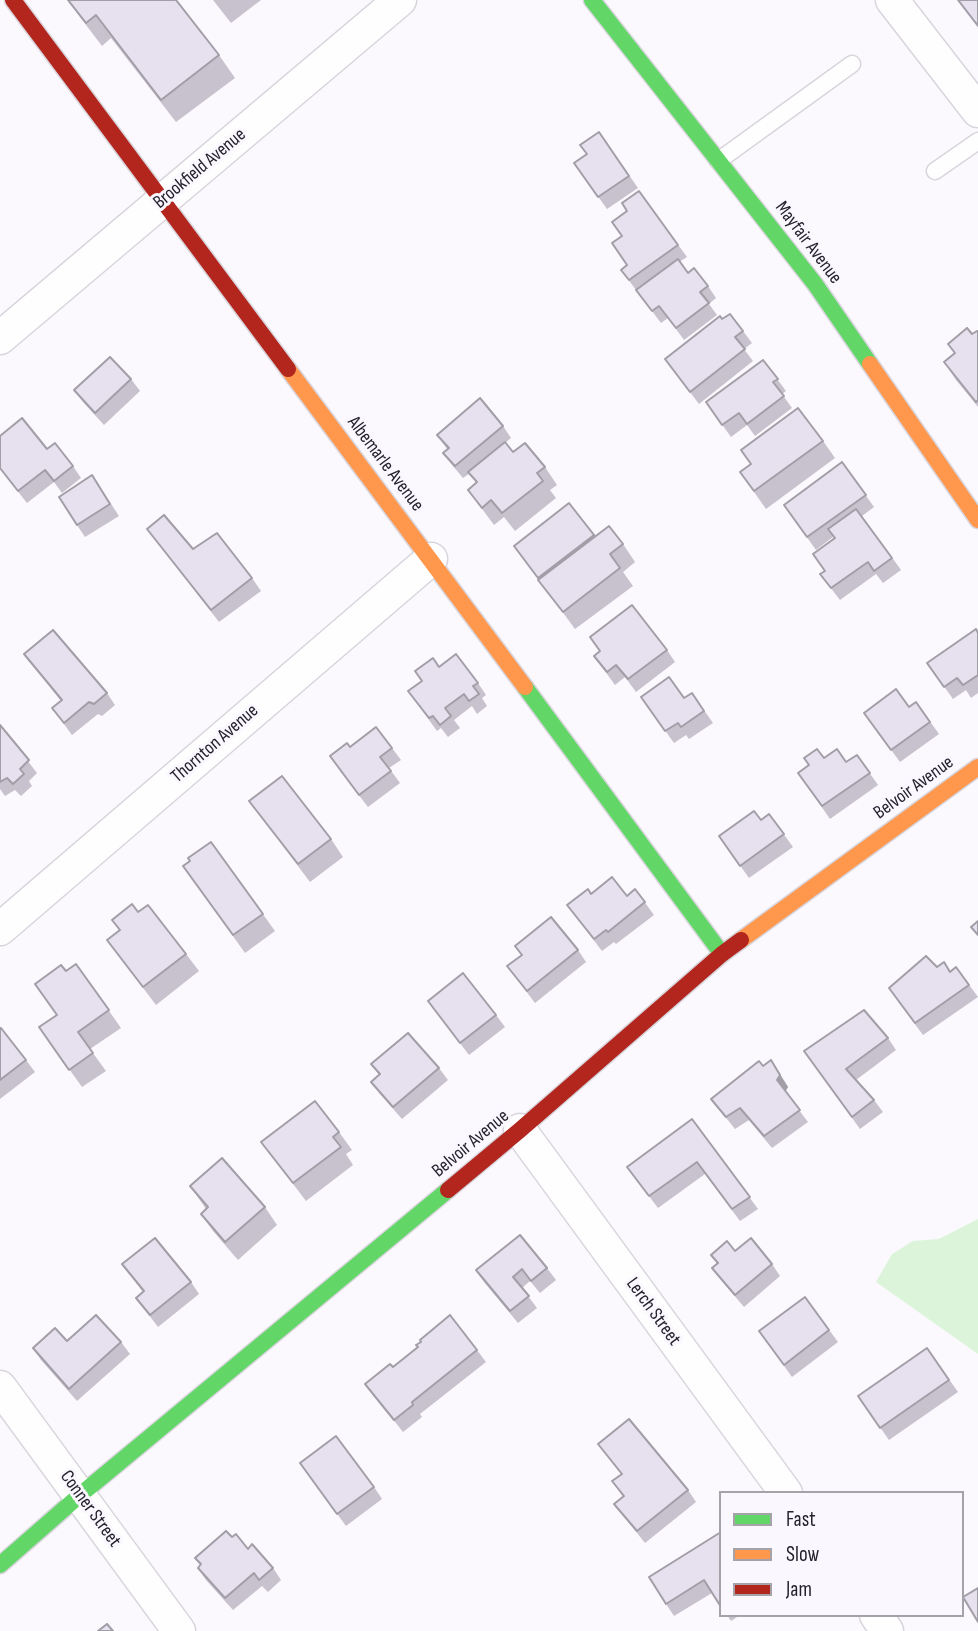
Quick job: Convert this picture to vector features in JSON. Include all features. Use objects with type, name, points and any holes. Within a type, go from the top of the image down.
[{"type":"street","name":"Brookfield Avenue","points":[[0,338],[400,0]]},
{"type":"street","name":"Mayfair Avenue","points":[[592,0],[815,284],[978,520]]},
{"type":"street","points":[[892,0],[978,111]]},
{"type":"street","name":"Albemarle Avenue","points":[[20,3],[162,202],[431,559],[722,954]]},
{"type":"street","name":"Thornton Avenue","points":[[0,929],[431,559]]},
{"type":"street","name":"Belvoir Avenue","points":[[0,1565],[80,1495],[520,1130],[722,954],[978,767]]},
{"type":"street","name":"Lerch Street","points":[[520,1130],[785,1491]]},
{"type":"street","name":"Conner Street","points":[[0,1387],[179,1631]]},
{"type":"lane","points":[[719,161],[852,64]]},
{"type":"lane","points":[[935,171],[978,141]]},
{"type":"green space","points":[[978,1219],[978,1354],[876,1282],[892,1254],[913,1241],[939,1239]]},
{"type":"building","points":[[68,0],[176,0],[219,55],[161,100],[96,15],[86,23]]},
{"type":"building","points":[[958,0],[978,0],[978,26]]},
{"type":"building","points":[[599,132],[629,176],[598,197],[574,163],[587,154],[580,145]]},
{"type":"building","points":[[639,191],[678,245],[629,280],[621,270],[627,265],[612,243],[622,236],[612,222],[627,211],[622,203]]},
{"type":"building","points":[[678,259],[688,273],[694,268],[708,286],[700,292],[709,303],[676,328],[659,306],[652,311],[636,290]]},
{"type":"building","points":[[730,314],[743,331],[735,337],[745,349],[690,392],[665,359],[720,316],[722,319]]},
{"type":"building","points":[[967,328],[972,334],[978,331],[976,402],[944,362],[955,353],[948,344]]},
{"type":"building","points":[[110,357],[131,379],[95,413],[74,390]]},
{"type":"building","points":[[763,360],[778,379],[773,382],[784,396],[747,424],[739,413],[722,425],[706,402]]},
{"type":"building","points":[[480,398],[503,426],[455,466],[443,453],[449,448],[437,435]]},
{"type":"building","points":[[798,408],[823,441],[754,491],[740,472],[751,464],[741,450]]},
{"type":"building","points":[[22,418],[47,449],[55,443],[73,466],[54,481],[45,470],[18,491],[0,468],[0,436]]},
{"type":"building","points":[[505,442],[513,452],[525,443],[545,467],[537,473],[543,481],[502,513],[491,500],[482,508],[468,490],[477,482],[468,472]]},
{"type":"building","points":[[842,462],[866,495],[807,537],[784,505]]},
{"type":"building","points":[[92,475],[110,504],[77,525],[59,497]]},
{"type":"building","points":[[569,503],[594,535],[538,578],[514,546]]},
{"type":"building","points":[[856,509],[892,558],[874,571],[868,562],[831,588],[820,574],[825,571],[813,554],[835,538],[828,529]]},
{"type":"building","points":[[164,515],[193,549],[217,533],[252,578],[211,610],[147,529]]},
{"type":"building","points":[[609,526],[623,544],[610,554],[620,568],[563,612],[538,580]]},
{"type":"building","points":[[632,605],[667,650],[628,679],[616,665],[607,672],[594,656],[600,651],[590,637]]},
{"type":"building","points":[[976,629],[978,675],[963,685],[957,678],[944,687],[927,663]]},
{"type":"building","points":[[53,630],[107,693],[94,704],[89,702],[64,723],[52,708],[62,700],[24,654]]},
{"type":"building","points":[[456,654],[478,683],[473,686],[479,694],[469,701],[464,694],[445,708],[451,716],[440,725],[433,716],[429,718],[408,691],[422,681],[415,671],[433,658],[439,667]]},
{"type":"building","points":[[669,677],[684,698],[692,693],[704,711],[681,727],[678,723],[665,731],[641,697]]},
{"type":"building","points":[[896,689],[909,707],[916,702],[930,722],[891,750],[864,713]]},
{"type":"building","points":[[0,725],[29,760],[20,769],[24,774],[13,784],[7,778],[0,782]]},
{"type":"building","points":[[376,727],[392,748],[380,757],[391,771],[359,795],[330,756],[347,743],[350,747]]},
{"type":"building","points":[[817,749],[824,758],[837,749],[846,762],[857,755],[870,773],[822,806],[798,773],[809,765],[804,758]]},
{"type":"building","points":[[282,776],[331,839],[298,864],[249,801]]},
{"type":"building","points":[[754,811],[761,820],[769,814],[784,834],[740,866],[719,836]]},
{"type":"building","points":[[211,842],[263,914],[233,935],[183,866],[190,861],[188,858]]},
{"type":"building","points":[[612,877],[627,896],[635,889],[645,902],[608,932],[606,930],[594,939],[567,905],[588,889],[591,894]]},
{"type":"building","points":[[132,904],[138,912],[148,905],[186,954],[143,987],[107,940],[120,930],[112,920]]},
{"type":"building","points":[[551,917],[578,950],[527,991],[507,966],[522,955],[515,946]]},
{"type":"building","points":[[978,921],[978,935],[971,927]]},
{"type":"building","points":[[926,956],[937,967],[944,962],[950,972],[956,967],[969,985],[915,1023],[889,988]]},
{"type":"building","points":[[76,964],[109,1010],[78,1032],[93,1053],[69,1070],[39,1027],[57,1015],[35,984],[61,965],[66,971]]},
{"type":"building","points":[[463,973],[496,1015],[460,1043],[428,1001]]},
{"type":"building","points":[[864,1010],[888,1038],[846,1069],[874,1100],[852,1117],[804,1051]]},
{"type":"building","points":[[0,1028],[26,1060],[0,1080]]},
{"type":"building","points":[[408,1033],[439,1068],[393,1107],[371,1082],[380,1074],[371,1064]]},
{"type":"building","points":[[771,1060],[780,1075],[777,1080],[800,1110],[764,1136],[740,1108],[726,1117],[711,1099],[759,1061],[763,1066]]},
{"type":"building","points":[[315,1101],[339,1132],[333,1137],[341,1147],[293,1183],[261,1142]]},
{"type":"building","points":[[692,1119],[750,1197],[732,1209],[697,1162],[649,1196],[627,1167]]},
{"type":"building","points":[[222,1158],[265,1207],[225,1242],[201,1214],[208,1207],[190,1186]]},
{"type":"building","points":[[520,1235],[547,1268],[531,1281],[522,1269],[513,1277],[529,1296],[510,1311],[476,1270]]},
{"type":"building","points":[[155,1238],[191,1282],[150,1315],[136,1298],[144,1291],[122,1264]]},
{"type":"building","points":[[751,1238],[772,1264],[735,1295],[712,1268],[718,1263],[711,1255],[727,1241],[735,1251]]},
{"type":"building","points":[[805,1297],[829,1330],[784,1365],[759,1331]]},
{"type":"building","points":[[96,1315],[121,1342],[69,1389],[33,1348],[55,1328],[67,1341]]},
{"type":"building","points":[[450,1315],[477,1350],[412,1402],[413,1405],[394,1420],[365,1384],[418,1347],[416,1345],[420,1340]]},
{"type":"building","points":[[927,1348],[949,1380],[880,1428],[858,1396]]},
{"type":"building","points":[[629,1419],[688,1490],[637,1531],[614,1504],[624,1496],[612,1481],[622,1474],[598,1444]]},
{"type":"building","points":[[336,1436],[374,1487],[337,1514],[300,1463]]},
{"type":"building","points":[[226,1531],[232,1537],[236,1534],[248,1549],[252,1544],[273,1568],[259,1580],[254,1573],[225,1598],[198,1568],[201,1564],[195,1558]]},
{"type":"building","points":[[719,1533],[719,1604],[704,1580],[666,1604],[649,1577]]},
{"type":"building","points":[[978,1588],[978,1622],[964,1599]]},
{"type":"building","points":[[107,1624],[113,1631],[98,1631]]},
{"type":"traffic: fast","points":[[592,0],[815,284],[870,364]]},
{"type":"traffic: fast","points":[[525,687],[722,954]]},
{"type":"traffic: fast","points":[[0,1565],[80,1495],[448,1190]]},
{"type":"traffic: slow","points":[[870,364],[978,520]]},
{"type":"traffic: slow","points":[[288,369],[525,687]]},
{"type":"traffic: slow","points":[[741,940],[978,767]]},
{"type":"traffic: jam","points":[[13,0],[288,369]]},
{"type":"traffic: jam","points":[[448,1190],[741,940]]}]
